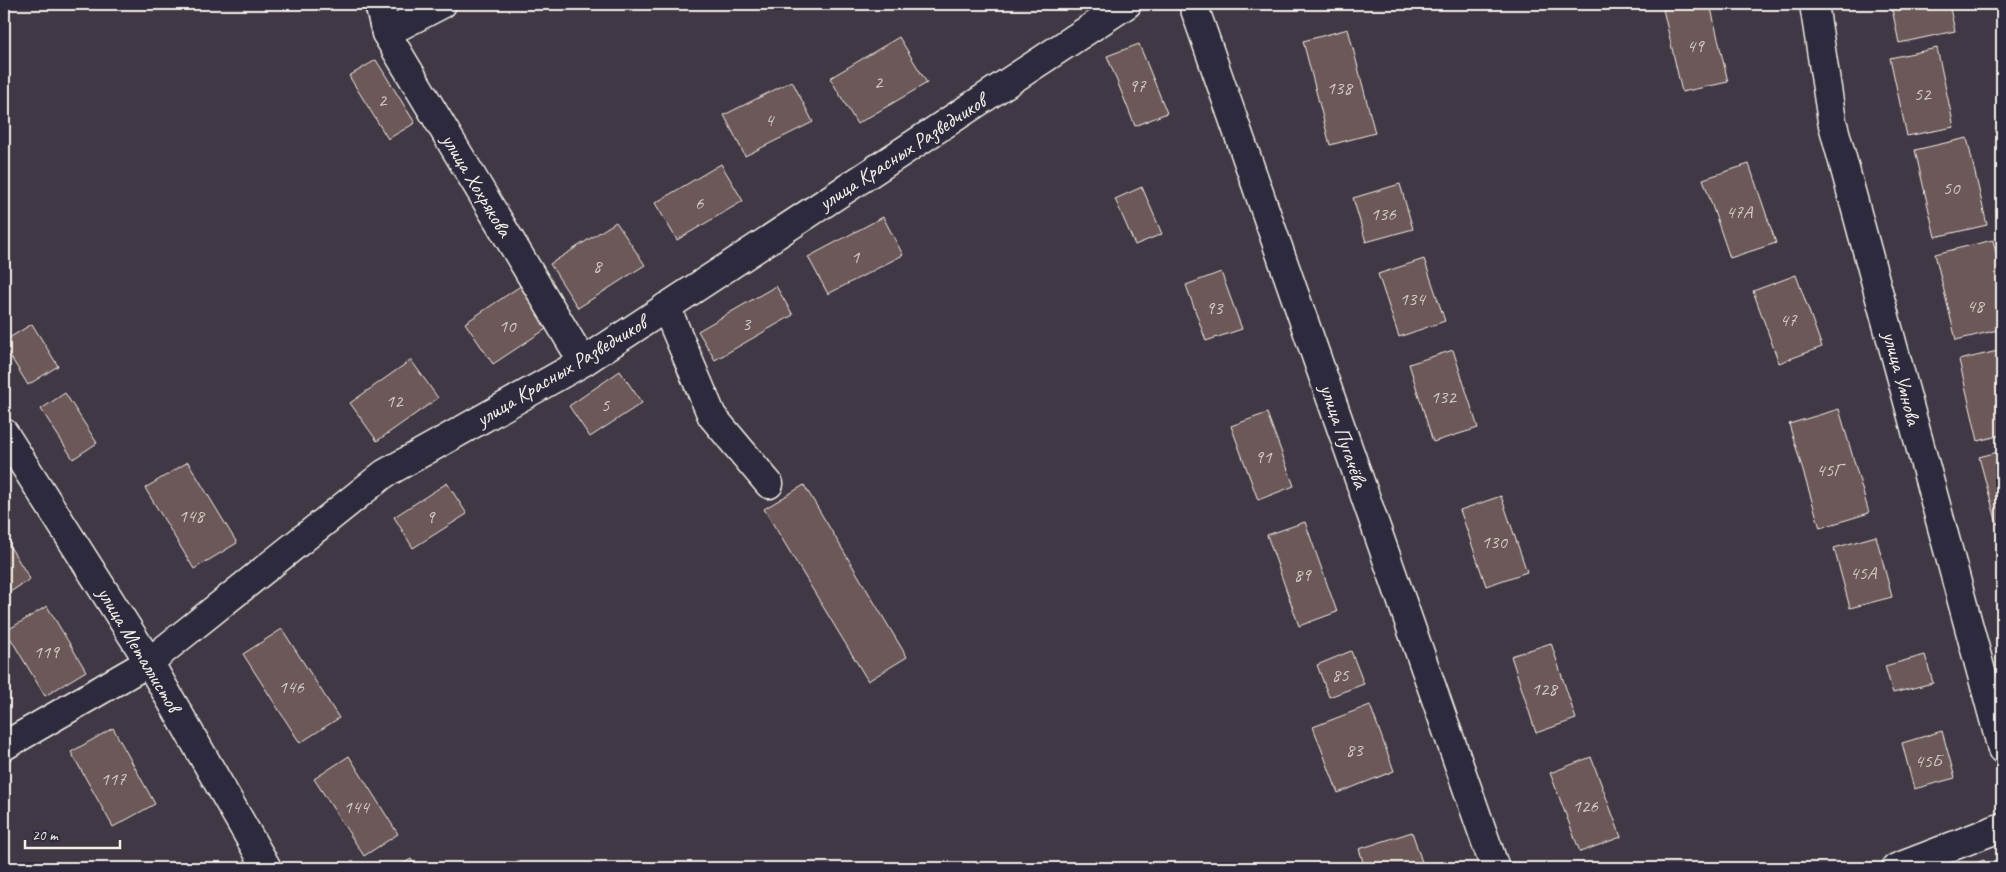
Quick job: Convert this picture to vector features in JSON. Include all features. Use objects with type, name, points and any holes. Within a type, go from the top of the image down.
[{"type":"street","name":"улица Хохрякова","points":[[379,4],[386,32],[583,362]]},
{"type":"street","points":[[386,32],[442,4]]},
{"type":"street","name":"улица Красных Разведчиков","points":[[4,746],[149,662],[384,474],[583,362],[1127,4]]},
{"type":"street","name":"улица Пугачёва","points":[[1193,4],[1495,868]]},
{"type":"street","name":"улица Умнова","points":[[1814,4],[1832,121],[2002,748]]},
{"type":"street","points":[[666,307],[712,416],[769,484]]},
{"type":"street","name":"улица Металлистов","points":[[4,433],[149,662],[267,868]]},
{"type":"street","points":[[1896,868],[2002,827]]},
{"type":"building","points":[[1686,4],[1710,4],[1728,82],[1682,92],[1663,9]]},
{"type":"building","points":[[1891,4],[1949,4],[1955,31],[1899,43]]},
{"type":"building","points":[[1348,29],[1375,133],[1330,145],[1303,41]]},
{"type":"building","points":[[899,37],[927,83],[857,124],[830,78]]},
{"type":"building","points":[[1139,44],[1167,113],[1135,126],[1107,56]]},
{"type":"building","points":[[1937,48],[1954,127],[1907,136],[1890,58]]},
{"type":"building","points":[[376,60],[415,123],[388,139],[349,76]]},
{"type":"building","points":[[792,81],[813,122],[745,156],[724,115]]},
{"type":"building","points":[[1967,138],[1987,225],[1935,237],[1915,150]]},
{"type":"building","points":[[721,164],[743,201],[677,240],[655,203]]},
{"type":"building","points":[[1749,164],[1776,243],[1730,258],[1703,179]]},
{"type":"building","points":[[1400,184],[1413,229],[1366,242],[1353,198]]},
{"type":"building","points":[[1142,187],[1162,234],[1135,245],[1115,199]]},
{"type":"building","points":[[883,217],[903,255],[828,294],[808,257]]},
{"type":"building","points":[[616,222],[645,265],[578,308],[550,264]]},
{"type":"building","points":[[1993,240],[2002,282],[2002,329],[1956,340],[1935,254]]},
{"type":"building","points":[[1424,259],[1445,321],[1399,337],[1378,274]]},
{"type":"building","points":[[1221,272],[1242,329],[1206,341],[1186,285]]},
{"type":"building","points":[[1796,275],[1822,347],[1779,363],[1753,291]]},
{"type":"building","points":[[522,285],[549,327],[493,364],[465,323]]},
{"type":"building","points":[[776,286],[793,315],[715,360],[698,331]]},
{"type":"building","points":[[32,324],[58,366],[28,385],[4,346],[4,341]]},
{"type":"building","points":[[1453,350],[1478,428],[1433,442],[1409,364]]},
{"type":"building","points":[[2002,350],[2002,435],[1978,441],[1959,360]]},
{"type":"building","points":[[411,360],[438,398],[377,441],[350,403]]},
{"type":"building","points":[[620,371],[642,403],[590,437],[569,406]]},
{"type":"building","points":[[65,393],[97,443],[73,459],[41,409]]},
{"type":"building","points":[[1839,409],[1869,513],[1820,528],[1789,424]]},
{"type":"building","points":[[1267,413],[1294,486],[1258,500],[1231,426]]},
{"type":"building","points":[[2002,451],[2002,523],[1997,524],[1979,457]]},
{"type":"building","points":[[188,462],[237,543],[194,569],[145,488]]},
{"type":"building","points":[[447,483],[467,514],[413,548],[394,517]]},
{"type":"building","points":[[804,485],[907,657],[868,681],[764,509]]},
{"type":"building","points":[[1501,496],[1527,572],[1486,586],[1460,510]]},
{"type":"building","points":[[1305,522],[1337,612],[1299,626],[1267,535]]},
{"type":"building","points":[[1876,536],[1892,597],[1850,608],[1834,548]]},
{"type":"building","points":[[4,537],[30,579],[4,596]]},
{"type":"building","points":[[47,606],[86,671],[45,696],[6,631]]},
{"type":"building","points":[[282,629],[339,718],[300,743],[243,654]]},
{"type":"building","points":[[1551,643],[1576,719],[1536,733],[1511,656]]},
{"type":"building","points":[[1351,651],[1364,684],[1329,697],[1317,665]]},
{"type":"building","points":[[1925,655],[1933,683],[1893,693],[1885,666]]},
{"type":"building","points":[[1370,705],[1394,771],[1338,793],[1313,727]]},
{"type":"building","points":[[113,728],[155,804],[113,827],[71,752]]},
{"type":"building","points":[[1942,731],[1955,778],[1914,789],[1902,743]]},
{"type":"building","points":[[349,756],[398,834],[364,856],[314,779]]},
{"type":"building","points":[[1591,757],[1621,837],[1580,852],[1550,773]]},
{"type":"building","points":[[1412,832],[1424,868],[1365,868],[1359,849]]},
{"type":"building","points":[[411,859],[417,868],[396,868]]},
{"type":"building","points":[[1984,860],[1987,868],[1961,868]]}]
